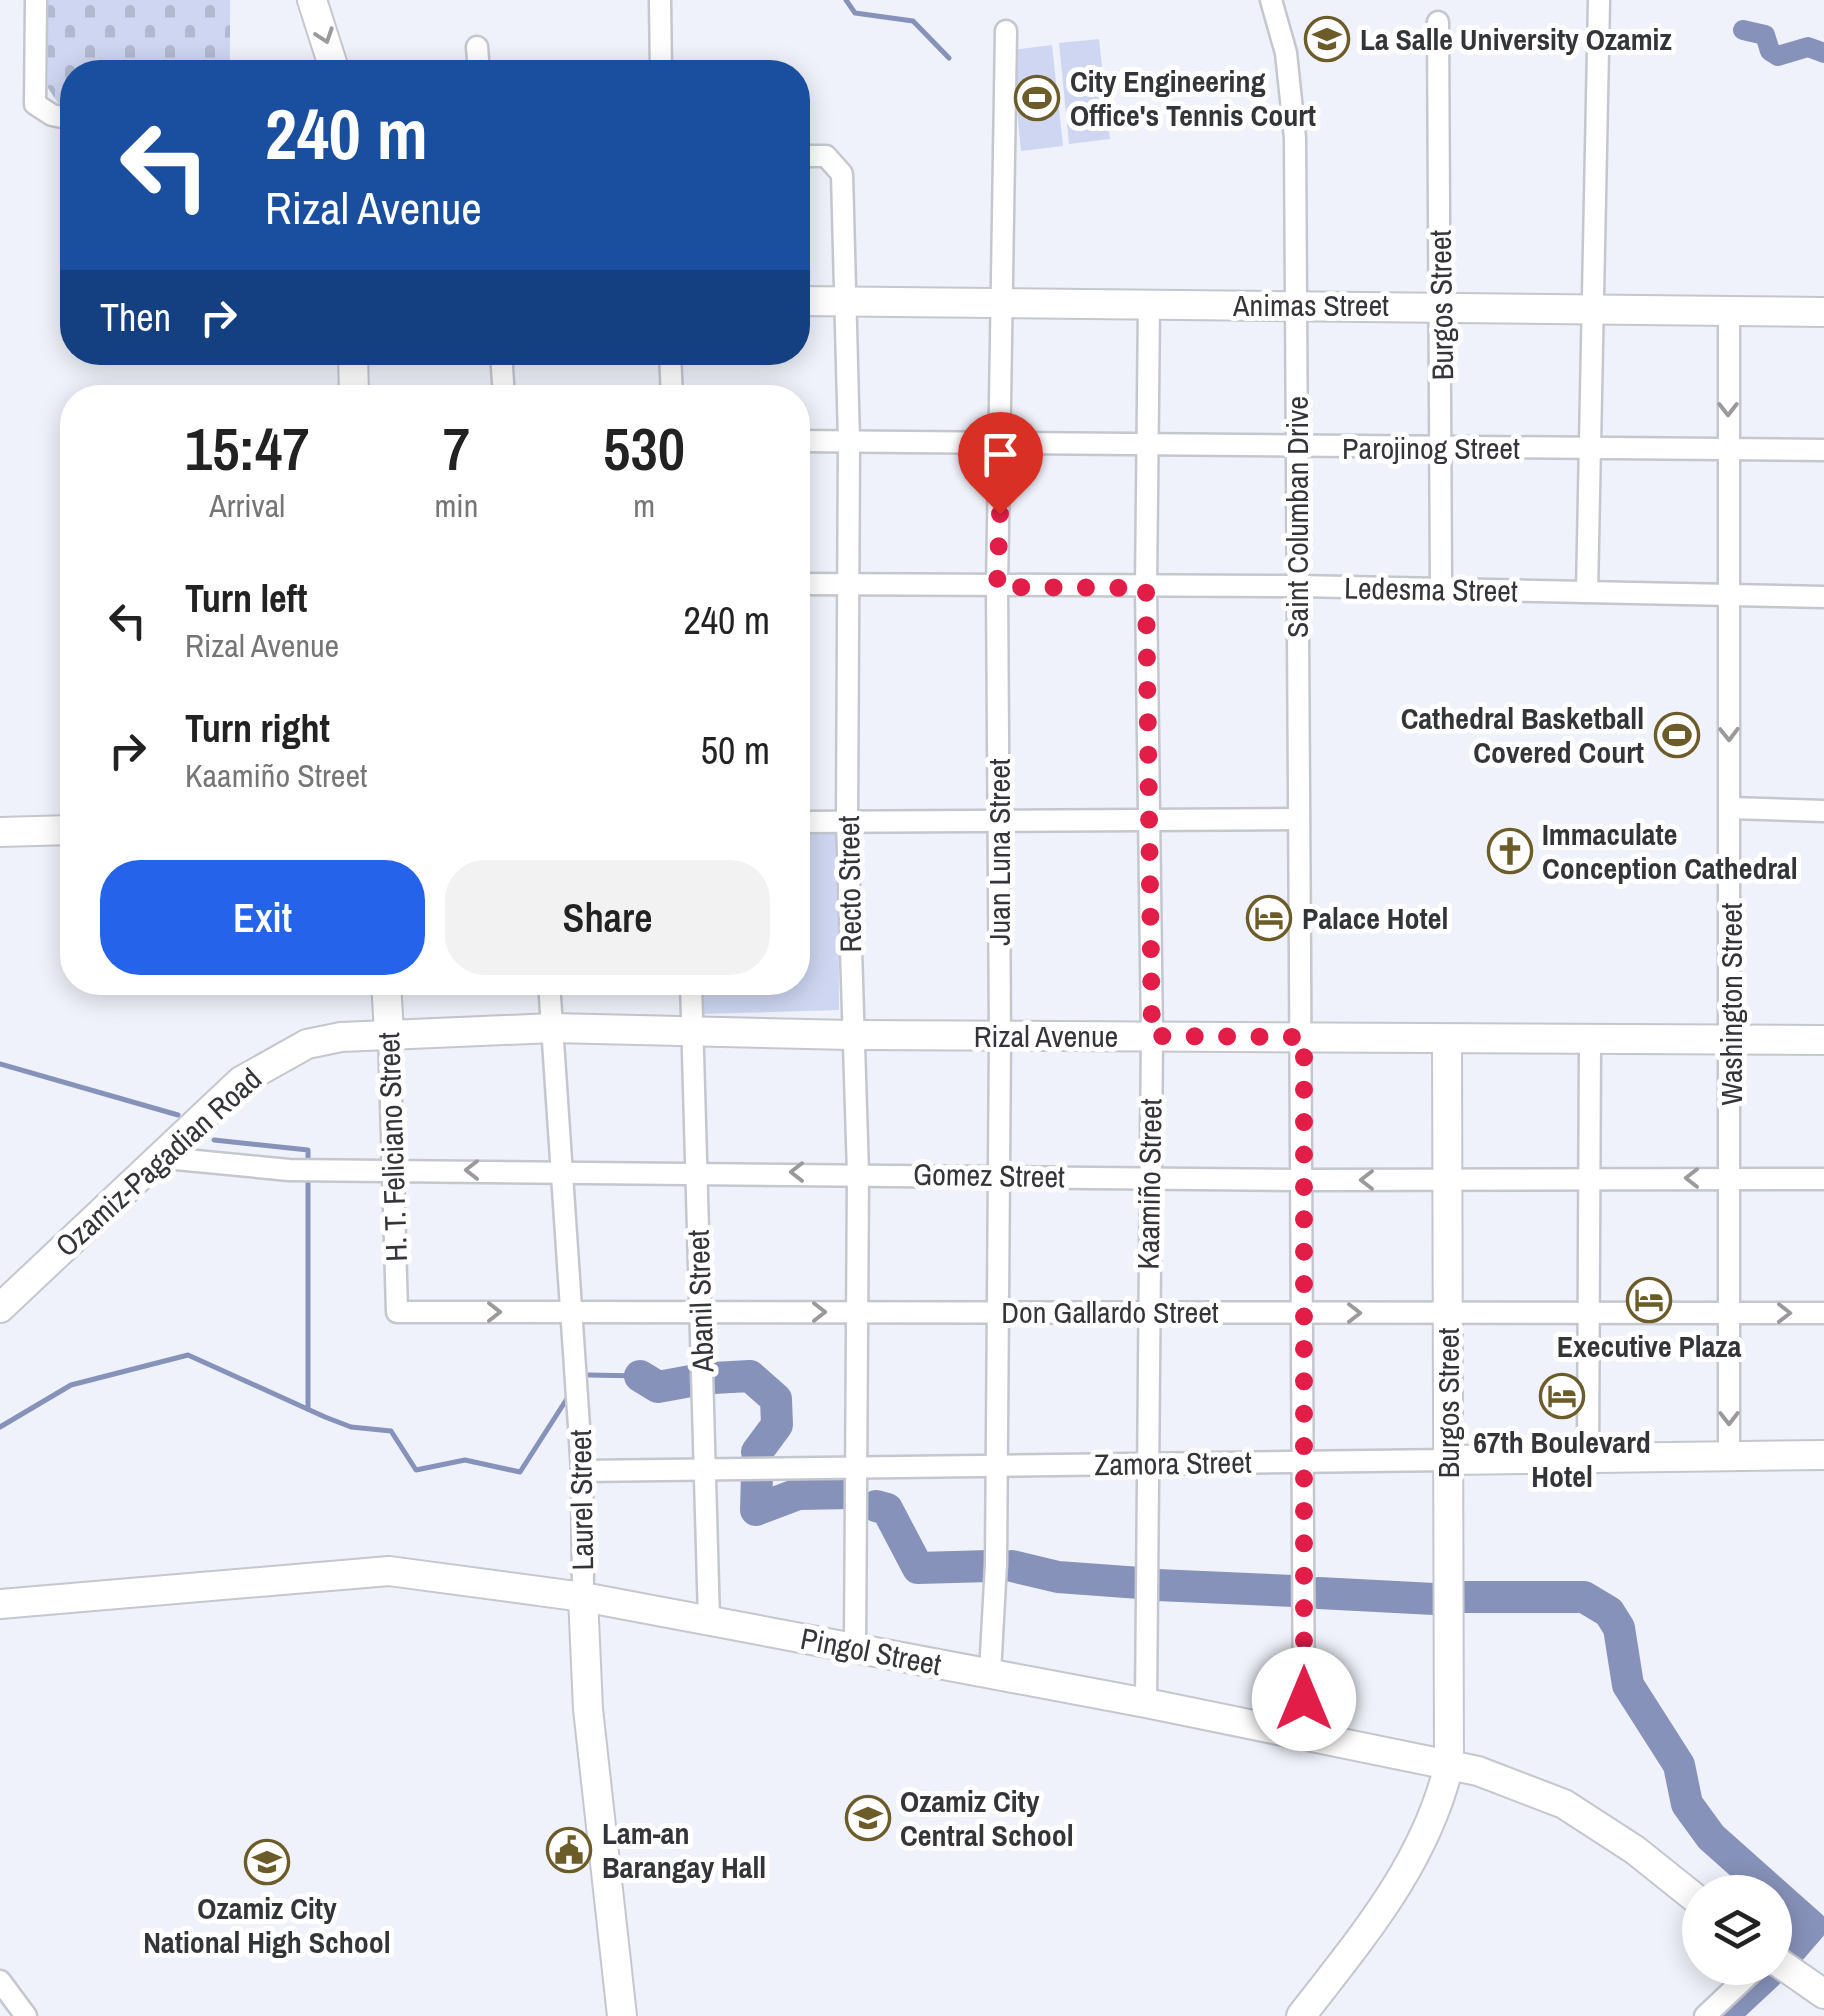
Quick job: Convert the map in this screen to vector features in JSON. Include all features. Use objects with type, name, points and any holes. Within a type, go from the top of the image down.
[{"type":"street","points":[[36,0],[35,104],[60,117]]},
{"type":"street","points":[[312,0],[330,60]]},
{"type":"street","points":[[660,0],[661,60]]},
{"type":"street","name":"Saint Columban Drive","points":[[1271,0],[1293,96],[1298,818],[1304,1037],[1304,1735]]},
{"type":"street","points":[[1587,592],[1590,308],[1601,68],[1598,0]]},
{"type":"street","name":"Burgos Street","points":[[1438,22],[1444,448],[1441,589]]},
{"type":"street","name":"Juan Luna Street","points":[[990,1673],[996,1564],[1000,1036],[997,587],[1006,31]]},
{"type":"street","points":[[476,47],[478,60]]},
{"type":"street","name":"Recto Street","points":[[810,156],[826,156],[840,166],[849,441],[847,821],[858,1173],[855,1649]]},
{"type":"street","name":"Animas Street","points":[[810,301],[1824,312]]},
{"type":"street","name":"Kaamiño Street","points":[[1146,1703],[1150,1594],[1146,1312],[1152,1036],[1146,588],[1149,304]]},
{"type":"street","name":"Washington Street","points":[[1728,312],[1729,1456]]},
{"type":"street","name":"Parojinog Street","points":[[810,441],[1824,450]]},
{"type":"street","name":"Ledesma Street","points":[[810,584],[1298,586],[1824,596]]},
{"type":"street","points":[[1730,808],[1824,811]]},
{"type":"street","points":[[810,822],[1298,818]]},
{"type":"street","points":[[0,832],[60,830]]},
{"type":"street","name":"H. T. Feliciano Street","points":[[387,995],[397,1312]]},
{"type":"street","name":"Laurel Street","points":[[550,995],[582,1471],[588,1709],[622,2016]]},
{"type":"street","name":"Abanil Street","points":[[692,995],[709,1620]]},
{"type":"street","name":"Rizal Avenue","points":[[389,1032],[553,1028],[851,1035],[1824,1040]]},
{"type":"street","name":"Ozamiz-Pagadian Road","points":[[0,1308],[155,1157],[228,1092],[272,1060],[307,1044],[389,1032]]},
{"type":"street","name":"Burgos Street","points":[[1302,2016],[1391,1899],[1416,1857],[1432,1824],[1449,1765],[1447,1040]]},
{"type":"street","points":[[1588,1458],[1590,1040]]},
{"type":"street","name":"Gomez Street","points":[[155,1157],[253,1169],[1304,1180],[1824,1179]]},
{"type":"street","name":"Don Gallardo Street","points":[[397,1312],[1824,1314]]},
{"type":"street","name":"Zamora Street","points":[[582,1471],[1824,1455]]},
{"type":"street","name":"Pingol Street","points":[[0,1606],[390,1571],[583,1597],[1146,1703],[1506,1779],[1564,1804],[1635,1850],[1682,1888]]},
{"type":"street","points":[[1792,1972],[1824,1994]]},
{"type":"street","points":[[0,1980],[26,2016]]},
{"type":"street","points":[[1705,2016],[1738,1985]]},
{"type":"green space","points":[[48,0],[230,0],[230,60],[60,60],[60,106],[48,88]]},
{"type":"green space","name":"City Engineering Office's Tennis Court","points":[[1099,39],[1110,139],[1069,144],[1059,43]]},
{"type":"green space","name":"City Engineering Office's Tennis Court","points":[[1052,45],[1063,146],[1021,151],[1011,50]]},
{"type":"green space","points":[[838,824],[839,1010],[700,1014],[700,995],[810,995],[810,825]]},
{"type":"waterway","points":[[846,0],[855,13],[913,21],[949,58]]},
{"type":"waterway","points":[[1743,30],[1765,35],[1770,51],[1778,56],[1808,47],[1824,53]]},
{"type":"waterway","points":[[0,1064],[178,1115]]},
{"type":"waterway","points":[[214,1140],[308,1150],[308,1159]]},
{"type":"waterway","points":[[308,1184],[308,1409]]},
{"type":"waterway","points":[[0,1427],[71,1385],[188,1355],[351,1427],[391,1431],[416,1470],[465,1460],[520,1472],[570,1394]]},
{"type":"waterway","points":[[589,1375],[640,1376]]},
{"type":"waterway","points":[[640,1376],[658,1387],[696,1380]]},
{"type":"waterway","points":[[713,1378],[750,1376],[776,1399],[777,1425],[757,1452]]},
{"type":"waterway","points":[[757,1475],[756,1510],[798,1494],[851,1493]]},
{"type":"waterway","points":[[876,1506],[887,1509],[918,1568],[990,1566]]},
{"type":"waterway","points":[[1012,1566],[1058,1577],[1140,1583]]},
{"type":"waterway","points":[[1157,1585],[1294,1591]]},
{"type":"waterway","points":[[1319,1593],[1434,1599]]},
{"type":"waterway","points":[[1460,1597],[1584,1597],[1609,1612],[1619,1628],[1628,1685],[1679,1765],[1687,1804],[1711,1837],[1754,1875]]},
{"type":"waterway","points":[[1792,1909],[1811,1926],[1792,1948]]},
{"type":"waterway","points":[[1722,2016],[1755,1985]]},
{"type":"place","name":"La Salle University Ozamiz","points":[[1327,39]]},
{"type":"place","name":"City Engineering Office's Tennis Court","points":[[1037,98]]},
{"type":"place","name":"Cathedral Basketball Covered Court","points":[[1677,735]]},
{"type":"place","name":"Immaculate Conception Cathedral","points":[[1510,851]]},
{"type":"place","name":"Palace Hotel","points":[[1269,918]]},
{"type":"place","name":"Executive Plaza","points":[[1649,1300]]},
{"type":"place","name":"67th Boulevard Hotel","points":[[1562,1396]]},
{"type":"place","name":"Ozamiz City Central School","points":[[868,1818]]},
{"type":"place","name":"Lam-an Barangay Hall","points":[[569,1850]]},
{"type":"place","name":"Ozamiz City National High School","points":[[267,1862]]},
{"type":"route","points":[[1000,514],[997,587],[1146,588],[1152,1036],[1304,1037],[1304,1699]]}]
